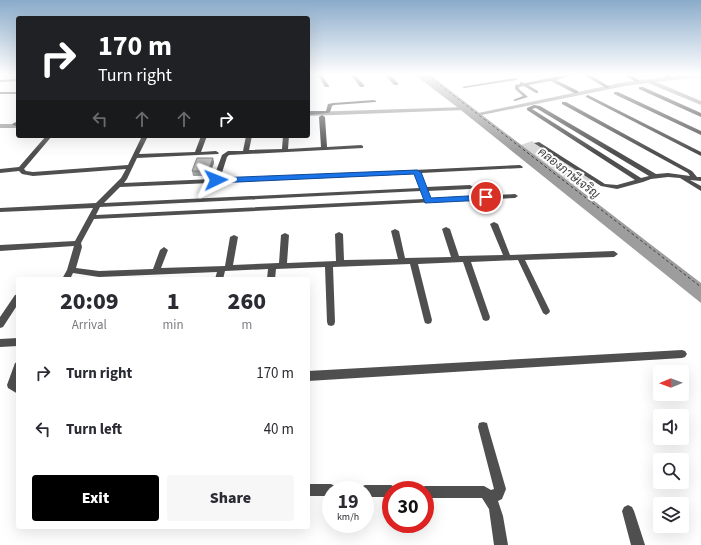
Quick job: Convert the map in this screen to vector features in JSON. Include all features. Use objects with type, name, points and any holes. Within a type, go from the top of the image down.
[{"type":"street","points":[[597,100],[701,154]]},
{"type":"street","points":[[632,100],[701,133]]},
{"type":"street","points":[[669,100],[701,115]]},
{"type":"street","points":[[310,113],[328,112],[330,105],[333,104],[374,101]]},
{"type":"street","points":[[564,103],[690,172],[698,179]]},
{"type":"street","points":[[641,181],[529,109],[534,106],[538,107],[654,176]]},
{"type":"street","points":[[322,117],[324,149]]},
{"type":"street","points":[[0,170],[21,169],[47,138]]},
{"type":"street","points":[[67,277],[71,270],[78,247],[77,243],[91,217],[98,205],[120,184],[144,138]]},
{"type":"street","points":[[198,154],[203,138]]},
{"type":"street","points":[[246,152],[249,138]]},
{"type":"street","points":[[285,150],[286,138]]},
{"type":"street","points":[[537,143],[603,186],[611,188],[621,187],[654,176],[666,175],[698,179]]},
{"type":"street","points":[[216,180],[225,154],[361,147]]},
{"type":"street","points":[[135,156],[216,153]]},
{"type":"street","points":[[21,169],[24,173],[33,174],[130,167]]},
{"type":"street","points":[[120,184],[520,167]]},
{"type":"street","points":[[417,172],[428,201]]},
{"type":"street","points":[[681,177],[701,189]]},
{"type":"street","points":[[0,210],[470,187]]},
{"type":"street","points":[[91,217],[515,196]]},
{"type":"street","points":[[494,224],[508,258]]},
{"type":"street","points":[[446,229],[456,259]]},
{"type":"street","points":[[394,231],[402,261]]},
{"type":"street","points":[[339,234],[340,263]]},
{"type":"street","points":[[283,266],[285,235]]},
{"type":"street","points":[[220,277],[225,268],[234,237]]},
{"type":"street","points":[[0,248],[77,243]]},
{"type":"street","points":[[159,274],[164,250]]},
{"type":"street","points":[[71,270],[98,277],[159,274],[225,268],[614,254]]},
{"type":"street","points":[[520,257],[546,311]]},
{"type":"street","points":[[466,259],[486,317]]},
{"type":"street","points":[[413,261],[428,320]]},
{"type":"street","points":[[329,264],[331,322]]},
{"type":"street","points":[[271,277],[273,266]]},
{"type":"street","points":[[0,324],[16,300]]},
{"type":"street","points":[[0,343],[16,342]]},
{"type":"street","points":[[310,376],[682,354]]},
{"type":"street","points":[[16,372],[12,385],[16,388]]},
{"type":"street","points":[[483,428],[500,489],[498,495],[490,496]]},
{"type":"street","points":[[310,490],[322,490]]},
{"type":"street","points":[[434,492],[484,492],[490,496],[501,545]]},
{"type":"street","points":[[628,511],[638,545]]},
{"type":"shaded area","points":[[448,100],[463,100],[701,283],[701,303]]},
{"type":"shaded area","points":[[532,141],[595,182],[578,188],[521,145]]},
{"type":"building","points":[[197,158],[213,158],[208,171],[192,171]]},
{"type":"waterway","points":[[472,115],[544,100]]},
{"type":"waterway","points":[[695,100],[701,103]]},
{"type":"waterway","points":[[310,114],[464,108]]},
{"type":"waterway","points":[[0,126],[16,126]]},
{"type":"ferry route","points":[[460,100],[701,287]]},
{"type":"route","points":[[216,180],[417,172],[428,201],[486,197]]},
{"type":"water label","name":"คลองภาษีเจริญ","points":[[569,173]]}]
